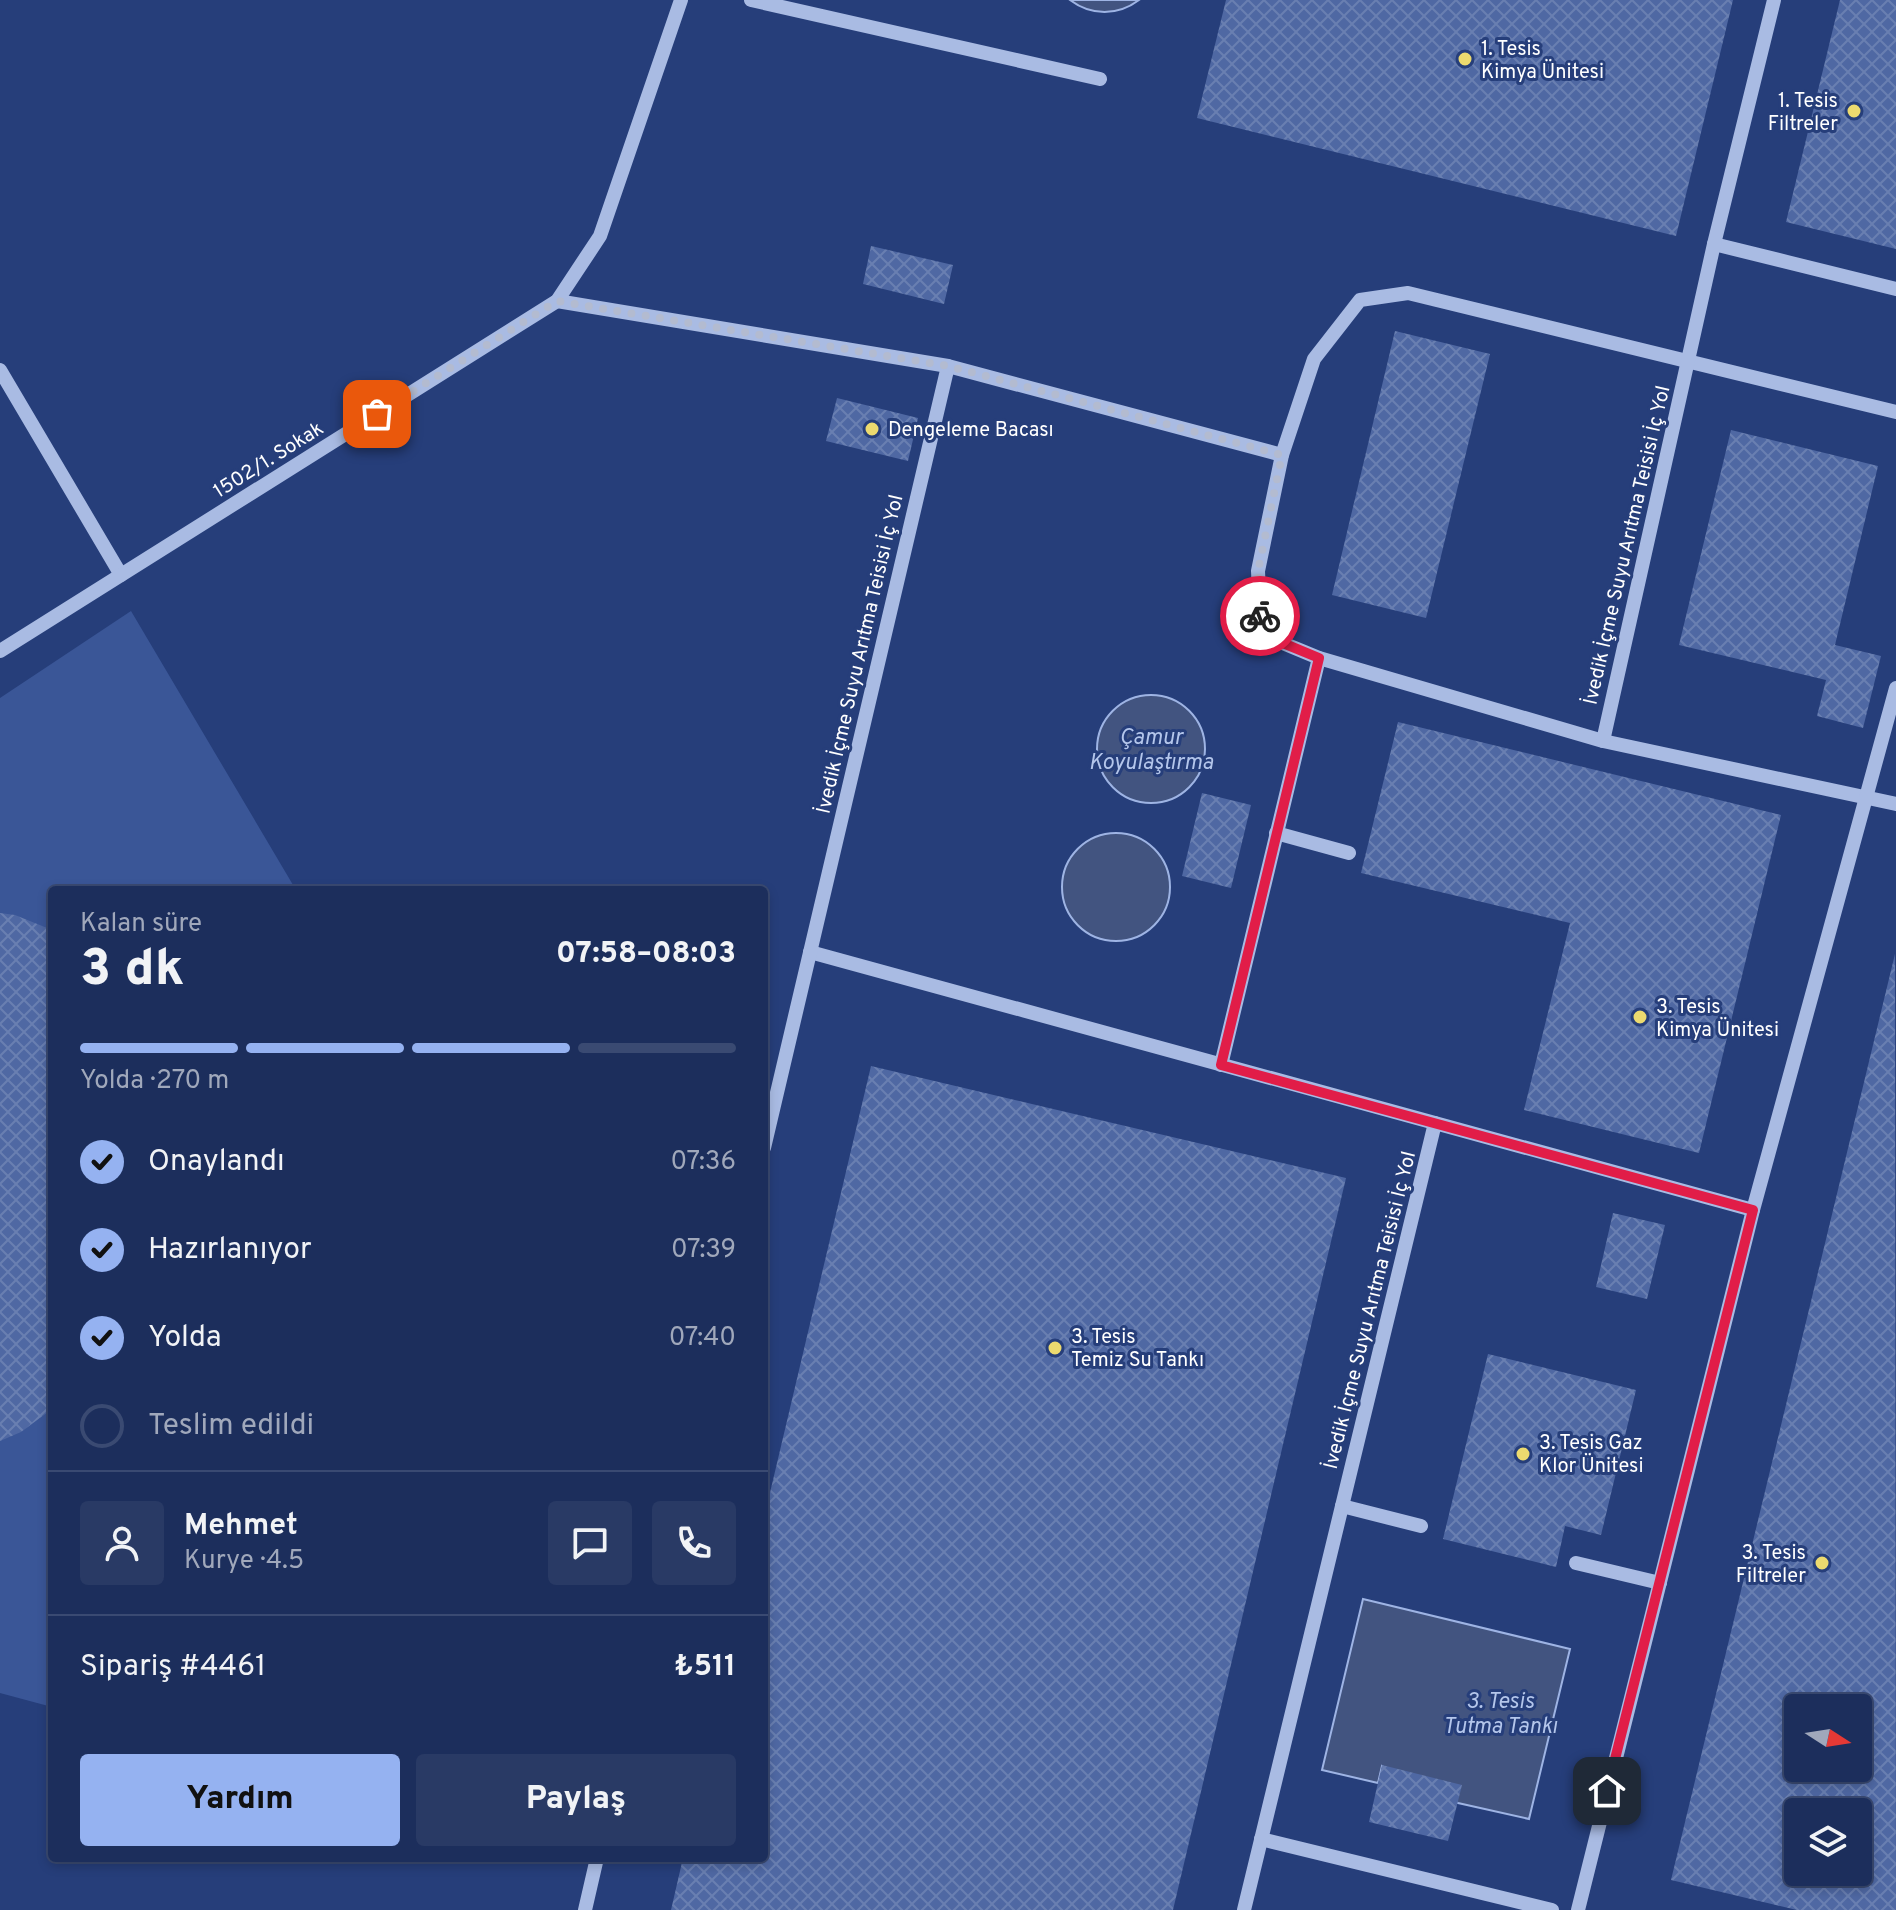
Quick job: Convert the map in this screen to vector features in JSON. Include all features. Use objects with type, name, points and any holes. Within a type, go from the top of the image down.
[{"type":"lane","points":[[681,0],[600,236],[557,301],[948,366],[1282,455]]},
{"type":"lane","points":[[751,0],[1100,79]]},
{"type":"lane","name":"İvedik İçme Suyu Arıtma Teisisi İç Yol","points":[[1603,741],[1714,244],[1774,0]]},
{"type":"lane","points":[[1714,244],[1896,289]]},
{"type":"lane","name":"İvedik İçme Suyu Arıtma Teisisi İç Yol","points":[[1896,412],[1408,293],[1360,300],[1314,359],[1282,455],[1258,571],[1261,634],[1319,658],[1603,741],[1896,804]]},
{"type":"lane","name":"1502/1. Sokak","points":[[0,651],[557,301]]},
{"type":"lane","name":"İvedik İçme Suyu Arıtma Teisisi İç Yol","points":[[768,1131],[948,366]]},
{"type":"lane","points":[[0,370],[121,575]]},
{"type":"lane","points":[[1221,1065],[1319,658]]},
{"type":"lane","points":[[1578,1910],[1753,1210],[1896,688]]},
{"type":"lane","points":[[1276,833],[1349,853]]},
{"type":"lane","points":[[810,952],[1753,1210]]},
{"type":"lane","name":"İvedik İçme Suyu Arıtma Teisisi İç Yol","points":[[1244,1910],[1435,1123]]},
{"type":"lane","points":[[1342,1506],[1421,1526]]},
{"type":"lane","points":[[1576,1563],[1660,1583]]},
{"type":"lane","points":[[1261,1839],[1552,1910]]},
{"type":"lane","points":[[585,1910],[596,1862]]},
{"type":"shaded area","points":[[131,611],[294,886],[48,886],[48,1706],[0,1693],[0,698]]},
{"type":"water","points":[[1070,0],[1139,0],[1122,9],[1104,12],[1087,9]]},
{"type":"water","name":"Çamur Koyulaştırma","points":[[1151,695],[1172,699],[1190,710],[1201,728],[1205,749],[1201,770],[1190,788],[1172,799],[1151,803],[1130,799],[1112,788],[1101,770],[1097,749],[1101,728],[1112,710],[1130,699]]},
{"type":"water","name":"Çamur Koyulaştırma","points":[[1116,833],[1137,837],[1155,848],[1166,866],[1170,887],[1166,908],[1155,926],[1137,937],[1116,941],[1095,937],[1077,926],[1066,908],[1062,887],[1066,866],[1077,848],[1095,837]]},
{"type":"water","name":"3. Tesis Tutma Tankı","points":[[1363,1599],[1570,1649],[1529,1819],[1458,1803],[1382,1766],[1378,1783],[1322,1770]]},
{"type":"building","name":"1. Tesis Kimya Ünitesi","points":[[1226,0],[1733,0],[1676,236],[1197,118]]},
{"type":"building","name":"1. Tesis Filtreler","points":[[1840,0],[1896,0],[1896,249],[1786,222]]},
{"type":"building","points":[[871,246],[953,265],[944,304],[863,284]]},
{"type":"building","points":[[1395,331],[1490,354],[1426,618],[1332,595]]},
{"type":"building","name":"Dengeleme Bacası","points":[[837,398],[918,418],[908,461],[826,441]]},
{"type":"building","points":[[1731,430],[1878,466],[1835,645],[1881,656],[1863,728],[1817,716],[1826,680],[1679,645]]},
{"type":"building","name":"3. Tesis Kimya Ünitesi","points":[[1398,722],[1781,815],[1699,1153],[1524,1110],[1570,923],[1361,873]]},
{"type":"building","points":[[1202,793],[1251,805],[1231,888],[1182,876]]},
{"type":"building","points":[[0,913],[15,915],[48,928],[48,1412],[21,1432],[0,1441]]},
{"type":"building","name":"3. Tesis Filtreler","points":[[1895,954],[1896,1910],[1797,1910],[1671,1880]]},
{"type":"building","name":"3. Tesis Temiz Su Tankı","points":[[871,1066],[1346,1178],[1173,1910],[671,1910],[682,1862],[768,1862],[768,1501]]},
{"type":"building","points":[[1613,1213],[1665,1225],[1647,1299],[1596,1287]]},
{"type":"building","name":"3. Tesis Gaz Klor Ünitesi","points":[[1488,1354],[1636,1390],[1601,1535],[1565,1526],[1556,1567],[1443,1539]]},
{"type":"building","points":[[1382,1765],[1462,1785],[1448,1841],[1369,1822]]},
{"type":"way so far","points":[[377,414],[557,301],[948,366],[1282,455],[1258,571],[1260,616]]},
{"type":"place","name":"1. Tesis Kimya Ünitesi","points":[[1465,59]]},
{"type":"place","name":"1. Tesis Filtreler","points":[[1854,111]]},
{"type":"place","name":"Dengeleme Bacası","points":[[872,429]]},
{"type":"place","name":"3. Tesis Kimya Ünitesi","points":[[1640,1017]]},
{"type":"place","name":"3. Tesis Temiz Su Tankı","points":[[1055,1348]]},
{"type":"place","name":"3. Tesis Gaz Klor Ünitesi","points":[[1523,1454]]},
{"type":"place","name":"3. Tesis Filtreler","points":[[1822,1563]]},
{"type":"route","points":[[1260,616],[1261,634],[1319,658],[1221,1065],[1753,1210],[1607,1791]]}]
